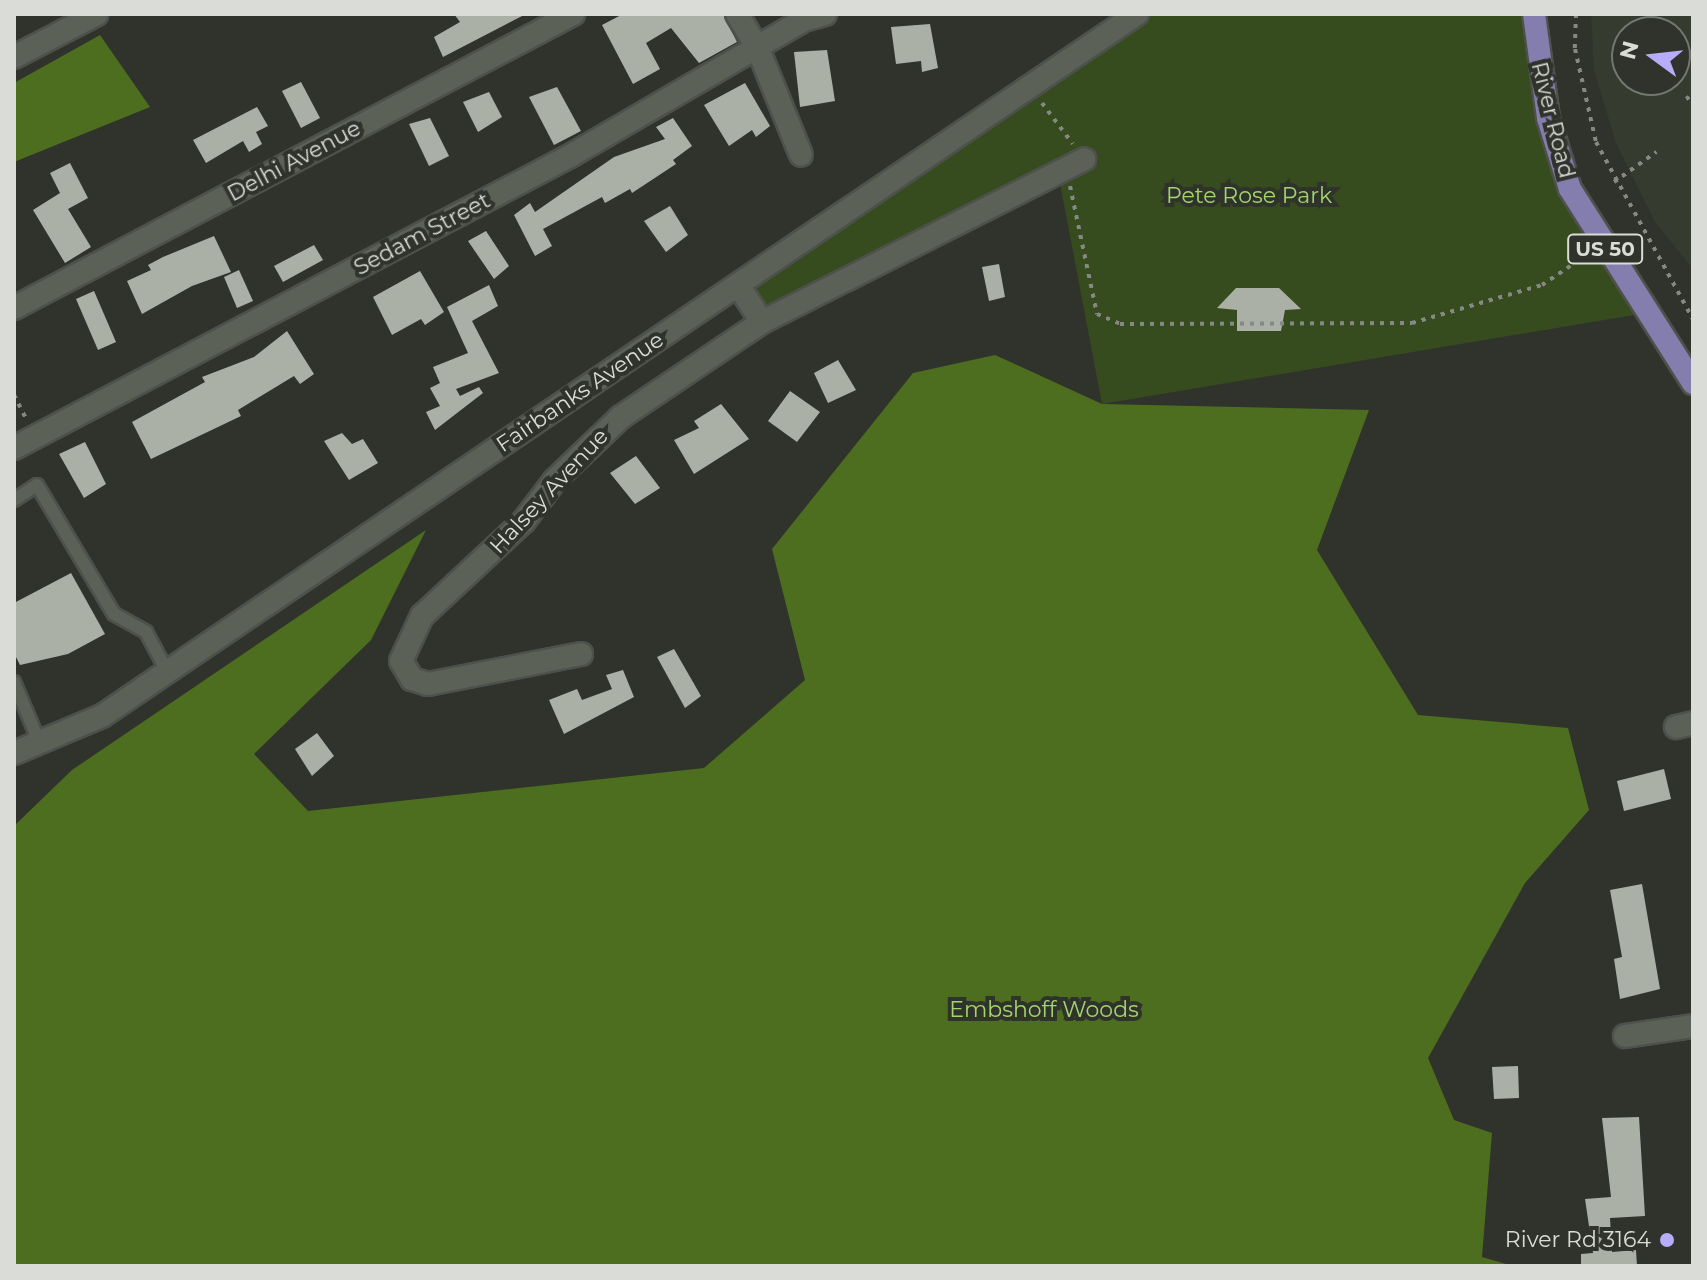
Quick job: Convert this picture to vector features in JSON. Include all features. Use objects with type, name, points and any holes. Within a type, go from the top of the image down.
[{"type":"main road","name":"River Road","points":[[1534,14],[1545,104],[1570,189],[1693,383]]},
{"type":"street","points":[[14,57],[97,14]]},
{"type":"street","name":"Delhi Avenue","points":[[14,308],[573,14]]},
{"type":"street","points":[[737,14],[758,49],[801,155]]},
{"type":"street","name":"Sedam Street","points":[[24,442],[570,156],[804,20],[825,14]]},
{"type":"street","name":"Fairbanks Avenue","points":[[14,753],[102,716],[1137,14]]},
{"type":"street","name":"Halsey Avenue","points":[[581,654],[434,683],[412,679],[401,661],[402,650],[422,616],[524,521],[586,446],[621,417],[762,322],[1084,159]]},
{"type":"street","points":[[738,285],[762,322]]},
{"type":"street","points":[[1625,1036],[1693,1026]]},
{"type":"lane","points":[[14,500],[37,485],[114,614],[146,632],[167,671]]},
{"type":"lane","points":[[14,682],[40,744]]},
{"type":"path","points":[[1576,14],[1583,100],[1614,182],[1693,319]]},
{"type":"path","points":[[1044,106],[1084,159]]},
{"type":"path","points":[[1614,182],[1656,152]]},
{"type":"path","points":[[1063,170],[1073,191],[1097,314],[1120,324],[1412,323],[1542,285],[1573,264]]},
{"type":"path","points":[[14,395],[24,442]]},
{"type":"shaded area","points":[[1591,14],[1693,14],[1693,269],[1655,222],[1616,143],[1594,70]]},
{"type":"green space","name":"Pete Rose Park","points":[[1137,14],[1534,14],[1570,189],[1652,312],[1102,404],[1058,173],[762,322],[738,285]]},
{"type":"green space","points":[[100,35],[150,107],[14,162],[14,83]]},
{"type":"green space","name":"Embshoff Woods","points":[[995,355],[1102,404],[1369,410],[1317,550],[1418,715],[1568,728],[1589,810],[1525,883],[1428,1058],[1454,1120],[1492,1133],[1482,1257],[1513,1266],[14,1266],[14,826],[72,770],[426,530],[371,640],[254,754],[308,811],[704,768],[805,680],[772,549],[913,373]]},
{"type":"building","points":[[454,14],[526,14],[443,57],[434,37],[460,22]]},
{"type":"building","points":[[623,14],[723,14],[737,42],[699,63],[671,28],[646,43],[660,69],[633,84],[602,25]]},
{"type":"building","points":[[930,24],[938,68],[922,72],[921,61],[896,64],[891,27]]},
{"type":"building","points":[[827,50],[835,101],[800,107],[794,52]]},
{"type":"building","points":[[301,82],[320,118],[301,128],[282,91]]},
{"type":"building","points":[[745,83],[770,126],[756,137],[752,130],[729,146],[704,105]]},
{"type":"building","points":[[557,87],[581,131],[554,145],[529,97]]},
{"type":"building","points":[[489,92],[502,117],[478,132],[463,102]]},
{"type":"building","points":[[257,107],[268,126],[256,132],[262,144],[249,152],[243,141],[206,163],[193,140]]},
{"type":"building","points":[[430,118],[449,156],[429,166],[409,124]]},
{"type":"building","points":[[673,118],[692,146],[673,160],[676,164],[632,193],[630,189],[605,203],[602,197],[543,229],[552,246],[535,256],[514,215],[530,203],[535,212],[614,157],[665,139],[656,127]]},
{"type":"building","points":[[70,163],[88,198],[68,209],[91,247],[65,263],[33,210],[60,193],[50,173]]},
{"type":"building","points":[[670,206],[688,235],[666,252],[644,221]]},
{"type":"building","points":[[486,231],[509,266],[494,279],[468,241]]},
{"type":"building","points":[[214,236],[231,272],[192,286],[142,314],[127,281],[151,270],[148,265],[163,257]]},
{"type":"building","points":[[314,245],[323,260],[283,282],[274,266]]},
{"type":"building","points":[[999,264],[1005,297],[989,301],[982,267]]},
{"type":"building","points":[[239,270],[253,301],[237,308],[224,277]]},
{"type":"building","points":[[420,271],[444,312],[425,325],[421,319],[392,335],[373,297]]},
{"type":"building","points":[[489,285],[498,306],[472,321],[499,373],[456,389],[460,396],[479,387],[483,393],[435,430],[426,412],[440,406],[430,388],[440,383],[433,367],[468,353],[447,307]]},
{"type":"building","points":[[1236,288],[1279,288],[1301,309],[1285,310],[1281,331],[1237,331],[1237,310],[1217,308]]},
{"type":"building","points":[[94,291],[116,342],[98,350],[76,299]]},
{"type":"building","points":[[287,331],[314,374],[300,384],[294,376],[238,410],[241,416],[151,459],[132,422],[205,382],[202,377],[254,357]]},
{"type":"building","points":[[838,360],[856,390],[828,403],[814,373]]},
{"type":"building","points":[[790,391],[820,412],[797,442],[768,421]]},
{"type":"building","points":[[721,404],[749,439],[694,474],[674,440],[699,428],[694,421]]},
{"type":"building","points":[[342,433],[352,444],[363,439],[378,463],[349,480],[324,441]]},
{"type":"building","points":[[85,442],[106,484],[84,498],[59,454]]},
{"type":"building","points":[[636,456],[660,488],[635,504],[610,473]]},
{"type":"building","points":[[71,573],[105,634],[68,654],[20,665],[14,653],[14,603]]},
{"type":"building","points":[[674,649],[701,696],[685,708],[657,657]]},
{"type":"building","points":[[623,670],[634,697],[564,734],[549,700],[577,689],[582,700],[612,689],[606,675]]},
{"type":"building","points":[[317,733],[334,756],[312,776],[295,749]]},
{"type":"building","points":[[1664,769],[1671,799],[1624,811],[1617,781]]},
{"type":"building","points":[[1642,884],[1660,989],[1620,999],[1614,959],[1622,957],[1610,890]]},
{"type":"building","points":[[1518,1066],[1519,1098],[1494,1099],[1492,1067]]},
{"type":"building","points":[[1639,1117],[1645,1216],[1610,1218],[1612,1252],[1636,1250],[1637,1266],[1581,1266],[1581,1254],[1593,1253],[1585,1199],[1611,1197],[1602,1118]]},
{"type":"place","name":"River Rd 3164","points":[[1667,1240]]}]
